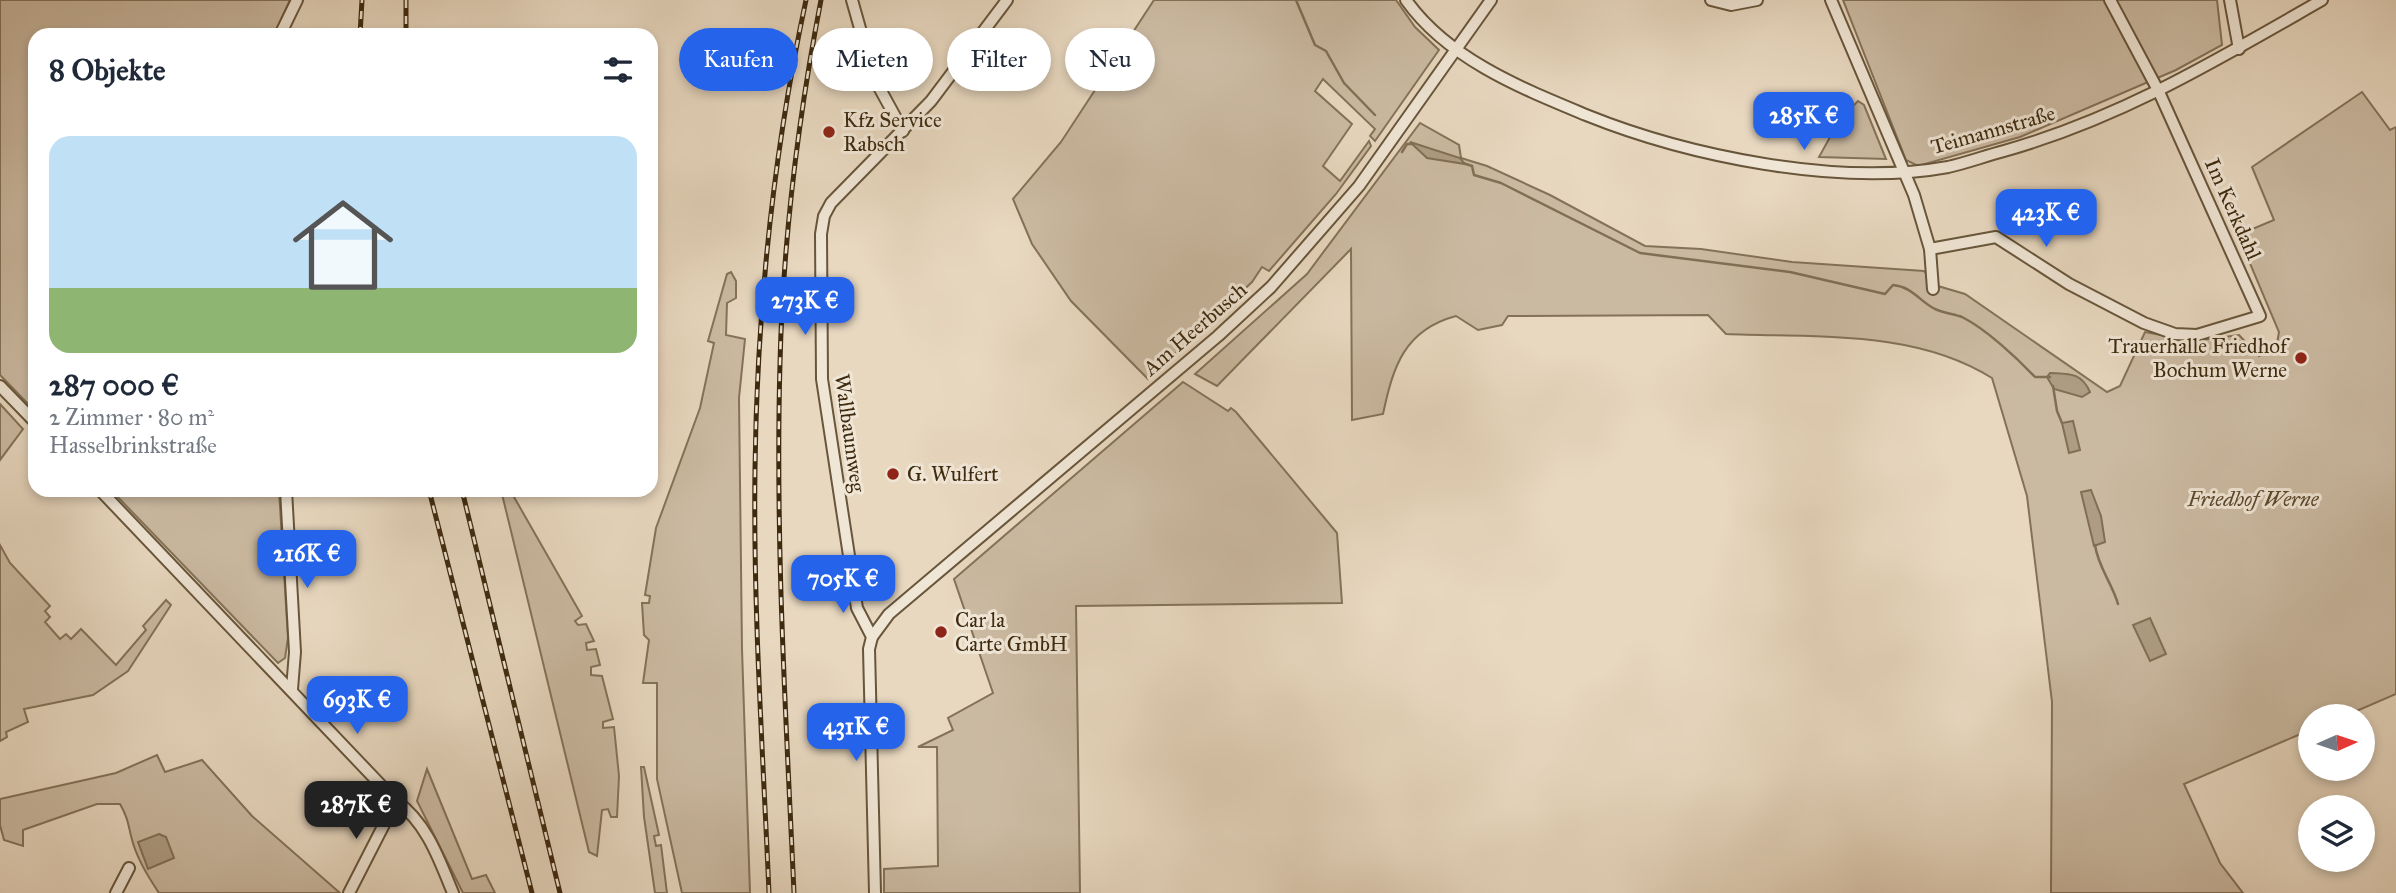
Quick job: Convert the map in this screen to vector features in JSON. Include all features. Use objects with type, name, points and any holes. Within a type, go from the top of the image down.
[{"type":"street","points":[[283,28],[296,0]]},
{"type":"street","points":[[852,0],[874,78],[903,131]]},
{"type":"street","name":"Wallbaumweg","points":[[872,637],[857,608],[822,379],[821,234],[831,203],[931,101],[1007,0]]},
{"type":"street","name":"Teimannstraße","points":[[1406,0],[1441,38],[1489,70],[1557,103],[1613,125],[1678,145],[1743,159],[1814,170],[1903,171],[1948,167],[2024,145],[2111,114],[2159,92],[2239,49],[2322,0]]},
{"type":"street","name":"Am Heerbusch","points":[[872,637],[889,614],[1218,336],[1271,287],[1359,186],[1491,0]]},
{"type":"street","points":[[1711,0],[1731,5],[1756,0]]},
{"type":"street","points":[[1831,0],[1914,195],[1930,249],[1933,289]]},
{"type":"street","points":[[2110,0],[2159,92]]},
{"type":"street","points":[[2230,0],[2239,49]]},
{"type":"street","name":"Im Kerkdahl","points":[[1930,249],[1996,237],[2069,284],[2152,327],[2175,334],[2197,335],[2260,316],[2159,92]]},
{"type":"street","points":[[0,386],[28,415]]},
{"type":"street","points":[[107,497],[421,825],[453,893]]},
{"type":"street","points":[[286,497],[295,652],[292,690]]},
{"type":"street","points":[[872,637],[869,649],[875,893]]},
{"type":"street","points":[[349,893],[396,801]]},
{"type":"street","points":[[116,893],[129,869]]},
{"type":"green space","points":[[0,0],[290,0],[277,28],[28,28],[28,404],[0,375]]},
{"type":"green space","points":[[1154,0],[1396,0],[1415,27],[1439,50],[1375,141],[1370,136],[1375,129],[1323,79],[1315,91],[1352,124],[1323,166],[1340,181],[1369,141],[1371,146],[1336,194],[1269,271],[1262,267],[1252,282],[1148,379],[1071,301],[1032,244],[1013,199],[1061,142],[1094,91],[1155,91],[1155,28],[1136,28]]},
{"type":"green space","points":[[1843,0],[2217,0],[2222,45],[2176,70],[2020,137],[1918,166],[1906,160]]},
{"type":"green space","name":"Friedhof Werne","points":[[2362,92],[2390,130],[2396,127],[2396,694],[2373,704],[2298,704],[2298,735],[2184,784],[2220,863],[2243,893],[2051,893],[2052,702],[2027,496],[1992,378],[1962,362],[1930,351],[1863,339],[1726,334],[1708,315],[1508,316],[1502,325],[1478,330],[1456,316],[1438,322],[1424,331],[1404,353],[1391,381],[1383,414],[1352,420],[1351,249],[1217,386],[1195,374],[1307,274],[1420,123],[1459,145],[1461,158],[1487,166],[1550,195],[1645,246],[1701,249],[1792,262],[1924,271],[1938,286],[1965,294],[2107,392],[2120,386],[2145,332],[2194,341],[2239,335],[2259,356],[2276,349],[2279,332],[2238,235],[2274,220],[2252,167]]},
{"type":"green space","points":[[1858,101],[1864,105],[1886,159],[1819,157],[1840,119]]},
{"type":"green space","points":[[731,272],[736,281],[736,298],[727,303],[726,335],[745,339],[739,398],[742,649],[750,893],[682,893],[657,779],[657,683],[643,683],[649,640],[644,635],[642,603],[649,603],[650,596],[645,595],[656,528],[700,408],[714,343],[708,341],[727,274]]},
{"type":"green space","points":[[1183,382],[1228,411],[1231,408],[1236,412],[1337,533],[1342,603],[1076,606],[1080,893],[884,893],[884,869],[938,866],[937,747],[918,747],[953,730],[948,718],[993,693],[954,579]]},
{"type":"green space","points":[[0,404],[23,429],[0,460]]},
{"type":"green space","points":[[118,497],[279,497],[288,638],[285,658],[278,663]]},
{"type":"green space","points":[[503,497],[514,497],[582,616],[575,621],[578,625],[586,624],[594,641],[586,643],[587,650],[596,649],[600,665],[591,667],[591,675],[602,676],[613,719],[603,722],[603,728],[614,727],[619,776],[617,817],[611,817],[608,809],[602,810],[597,856],[589,852]]},
{"type":"green space","points":[[0,545],[10,563],[50,606],[45,611],[50,617],[45,622],[60,639],[66,634],[71,639],[81,629],[116,665],[146,630],[143,626],[166,600],[171,605],[128,671],[93,695],[24,709],[28,722],[6,732],[7,737],[0,741]]},
{"type":"green space","points":[[157,755],[165,772],[202,760],[252,816],[340,893],[159,893],[139,859],[120,804],[97,804],[23,830],[23,846],[4,840],[0,825],[0,799],[116,773]]},
{"type":"green space","points":[[641,767],[644,767],[659,835],[654,836],[656,846],[661,845],[667,893],[655,893],[644,817]]},
{"type":"green space","points":[[427,769],[472,879],[486,875],[495,893],[463,893],[417,801]]},
{"type":"shaded area","points":[[1410,142],[1460,158],[1465,164],[1427,158]]},
{"type":"shaded area","points":[[2050,373],[2078,377],[2090,392],[2082,397],[2054,389],[2047,377]]},
{"type":"shaded area","points":[[2073,421],[2080,450],[2069,453],[2062,423]]},
{"type":"shaded area","points":[[2091,490],[2101,516],[2105,542],[2094,546],[2081,492]]},
{"type":"shaded area","points":[[2150,618],[2166,654],[2150,661],[2133,625]]},
{"type":"shaded area","points":[[159,834],[166,837],[174,858],[148,869],[138,842]]},
{"type":"waterway","points":[[1296,0],[1315,45],[1326,51],[1344,83],[1375,115]]},
{"type":"waterway","points":[[1402,152],[1407,144],[1412,144]]},
{"type":"waterway","points":[[1463,163],[1472,166],[1474,175],[1501,183],[1640,253],[1790,272],[1885,294],[1893,285],[1900,286],[1911,291],[1929,306],[1971,322],[2001,344],[2035,377],[2050,377]]},
{"type":"waterway","points":[[2053,386],[2062,423]]},
{"type":"waterway","points":[[2095,545],[2118,604]]},
{"type":"railway","points":[[360,28],[362,0]]},
{"type":"railway","points":[[406,0],[406,28]]},
{"type":"railway","points":[[769,893],[756,575],[756,410],[763,292],[776,174],[806,0]]},
{"type":"railway","points":[[794,893],[780,562],[780,363],[784,272],[793,180],[821,0]]},
{"type":"railway","points":[[431,497],[532,893]]},
{"type":"railway","points":[[464,497],[560,893]]},
{"type":"place","name":"Kfz Service Rabsch","points":[[829,132]]},
{"type":"place","name":"Trauerhalle Friedhof Bochum Werne","points":[[2301,358]]},
{"type":"place","name":"G. Wulfert","points":[[893,474]]},
{"type":"place","name":"Car la Carte GmbH","points":[[941,632]]}]
